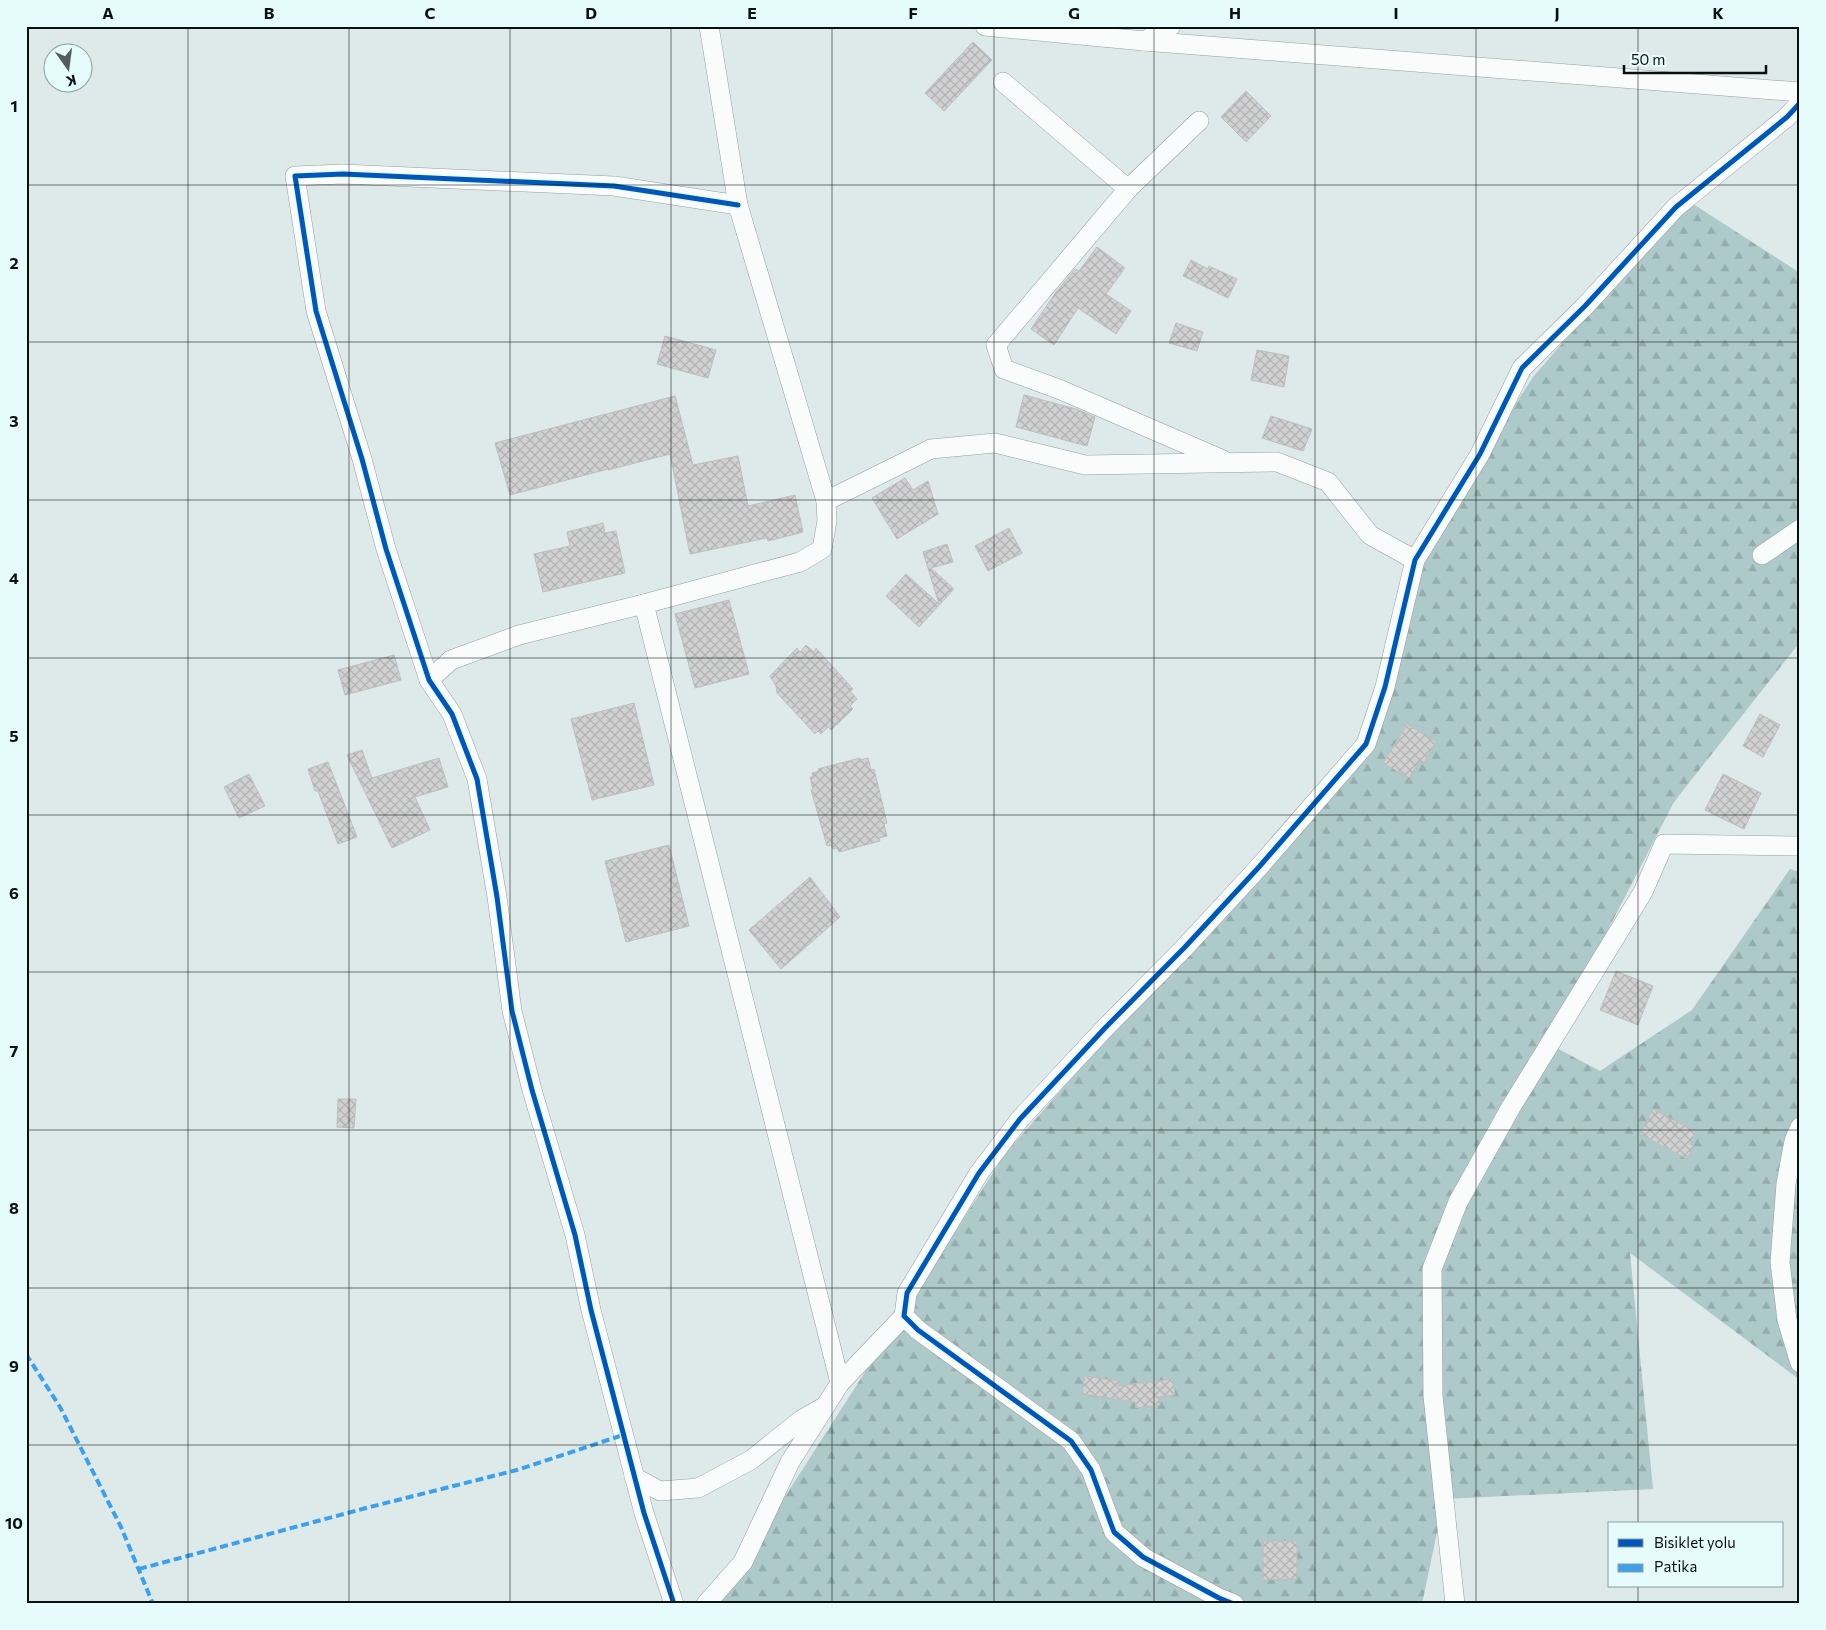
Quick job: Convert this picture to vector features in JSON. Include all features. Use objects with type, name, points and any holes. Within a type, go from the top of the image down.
[{"type":"street","points":[[429,680],[451,660],[510,638],[800,562],[822,549],[827,521],[826,501],[738,205],[709,26]]},
{"type":"street","points":[[985,26],[1800,92]]},
{"type":"street","points":[[1144,40],[1172,26]]},
{"type":"street","points":[[1002,82],[1128,189]]},
{"type":"street","points":[[706,1604],[743,1562],[790,1462],[840,1383],[904,1316],[906,1293],[980,1173],[1020,1119],[1246,881],[1366,744],[1385,687],[1415,560],[1480,454],[1522,368],[1585,306],[1676,207],[1787,117],[1800,103]]},
{"type":"street","points":[[1199,121],[1128,189],[996,345],[1004,369],[1061,390],[1228,462]]},
{"type":"street","points":[[674,1604],[644,1513],[591,1310],[575,1235],[532,1090],[512,1011],[497,898],[477,779],[452,714],[429,680],[386,549],[362,459],[316,311],[295,176],[343,174],[614,186],[738,205]]},
{"type":"street","points":[[826,501],[932,449],[996,443],[1085,465],[1277,462],[1328,482],[1370,535],[1415,560]]},
{"type":"street","points":[[1762,556],[1800,529]]},
{"type":"street","points":[[644,604],[840,1383]]},
{"type":"street","points":[[1455,1604],[1433,1396],[1432,1269],[1458,1202],[1511,1107],[1642,892],[1664,844],[1800,846]]},
{"type":"street","points":[[1800,1127],[1794,1141],[1786,1184],[1780,1262],[1787,1320],[1800,1363]]},
{"type":"street","points":[[904,1316],[918,1330],[1071,1442],[1091,1470],[1114,1532],[1143,1557],[1219,1598],[1234,1604]]},
{"type":"street","points":[[634,1476],[660,1491],[698,1488],[752,1460],[800,1420],[825,1407]]},
{"type":"green space","points":[[1687,200],[1800,273],[1800,642],[1674,802],[1549,1044],[1600,1071],[1692,1010],[1790,869],[1800,872],[1800,1130],[1794,1141],[1800,1254],[1800,1380],[1630,1253],[1653,1489],[1444,1499],[1422,1604],[709,1604],[743,1562],[1005,1154],[1353,756],[1415,560],[1533,377]]},
{"type":"building","points":[[973,42],[992,60],[944,111],[925,93]]},
{"type":"building","points":[[1246,91],[1271,116],[1246,142],[1221,117]]},
{"type":"building","points":[[1097,247],[1125,268],[1106,294],[1131,311],[1116,334],[1078,308],[1054,345],[1031,329],[1056,292],[1075,269],[1079,271]]},
{"type":"building","points":[[1191,260],[1208,269],[1209,266],[1237,279],[1228,298],[1183,276]]},
{"type":"building","points":[[1176,323],[1203,332],[1197,351],[1169,343]]},
{"type":"building","points":[[665,336],[716,350],[708,378],[657,364]]},
{"type":"building","points":[[1257,350],[1289,356],[1284,387],[1251,380]]},
{"type":"building","points":[[1024,395],[1076,409],[1095,417],[1087,446],[1016,427]]},
{"type":"building","points":[[675,396],[693,465],[738,456],[748,506],[795,495],[803,532],[768,541],[767,538],[690,554],[670,454],[510,495],[495,443]]},
{"type":"building","points":[[1271,416],[1312,429],[1303,451],[1262,438]]},
{"type":"building","points":[[905,478],[913,490],[928,481],[938,514],[897,539],[872,498]]},
{"type":"building","points":[[603,523],[605,533],[616,531],[625,573],[543,592],[534,554],[570,546],[567,532]]},
{"type":"building","points":[[1009,528],[1022,553],[988,571],[975,546]]},
{"type":"building","points":[[947,544],[953,562],[931,568],[954,589],[919,627],[886,596],[906,574],[939,604],[923,552]]},
{"type":"building","points":[[729,600],[749,674],[695,688],[675,614]]},
{"type":"building","points":[[806,645],[814,652],[816,648],[853,689],[850,691],[857,699],[850,706],[853,709],[831,730],[828,727],[821,734],[818,731],[815,734],[777,693],[776,686],[770,676],[797,648],[800,652]]},
{"type":"building","points":[[394,655],[401,680],[345,695],[338,670]]},
{"type":"building","points":[[634,703],[654,785],[592,800],[571,719]]},
{"type":"building","points":[[1760,714],[1780,725],[1763,757],[1743,746]]},
{"type":"building","points":[[1407,724],[1436,742],[1423,764],[1419,762],[1409,778],[1383,763]]},
{"type":"building","points":[[362,750],[372,778],[439,758],[448,787],[415,797],[430,830],[392,848],[347,755]]},
{"type":"building","points":[[860,758],[860,760],[868,758],[871,770],[874,769],[887,823],[884,824],[887,836],[879,838],[880,841],[839,852],[837,848],[833,849],[831,845],[827,846],[811,790],[813,790],[810,777],[813,777],[812,773],[819,771],[818,769]]},
{"type":"building","points":[[328,762],[357,837],[338,844],[318,791],[315,791],[308,769]]},
{"type":"building","points":[[249,774],[265,806],[239,818],[224,787]]},
{"type":"building","points":[[1723,774],[1761,793],[1744,829],[1705,810]]},
{"type":"building","points":[[669,845],[689,926],[626,942],[605,861]]},
{"type":"building","points":[[810,877],[840,917],[781,969],[749,930]]},
{"type":"building","points":[[1616,971],[1653,986],[1638,1025],[1600,1010]]},
{"type":"building","points":[[338,1099],[356,1099],[354,1128],[337,1127]]},
{"type":"building","points":[[1653,1109],[1696,1132],[1690,1144],[1694,1146],[1687,1159],[1640,1134]]},
{"type":"building","points":[[1085,1376],[1119,1381],[1118,1386],[1173,1379],[1175,1395],[1159,1397],[1160,1405],[1136,1408],[1135,1402],[1082,1394]]},
{"type":"building","points":[[1263,1541],[1297,1541],[1297,1579],[1263,1580]]},
{"type":"marked path","points":[[26,1354],[60,1407],[121,1527],[153,1604]]},
{"type":"marked path","points":[[139,1569],[517,1470],[623,1435]]},
{"type":"cycle path","points":[[1234,1604],[1219,1598],[1143,1557],[1114,1532],[1091,1470],[1071,1441],[918,1330],[904,1316],[907,1293],[979,1173],[1020,1119],[1259,867],[1366,744],[1385,687],[1415,560],[1480,454],[1522,368],[1585,306],[1676,207],[1787,117],[1800,103]]},
{"type":"cycle path","points":[[674,1604],[644,1513],[591,1310],[575,1235],[532,1090],[512,1011],[497,897],[477,779],[452,714],[429,680],[386,549],[362,459],[316,311],[295,176],[343,174],[614,186],[738,205]]}]
